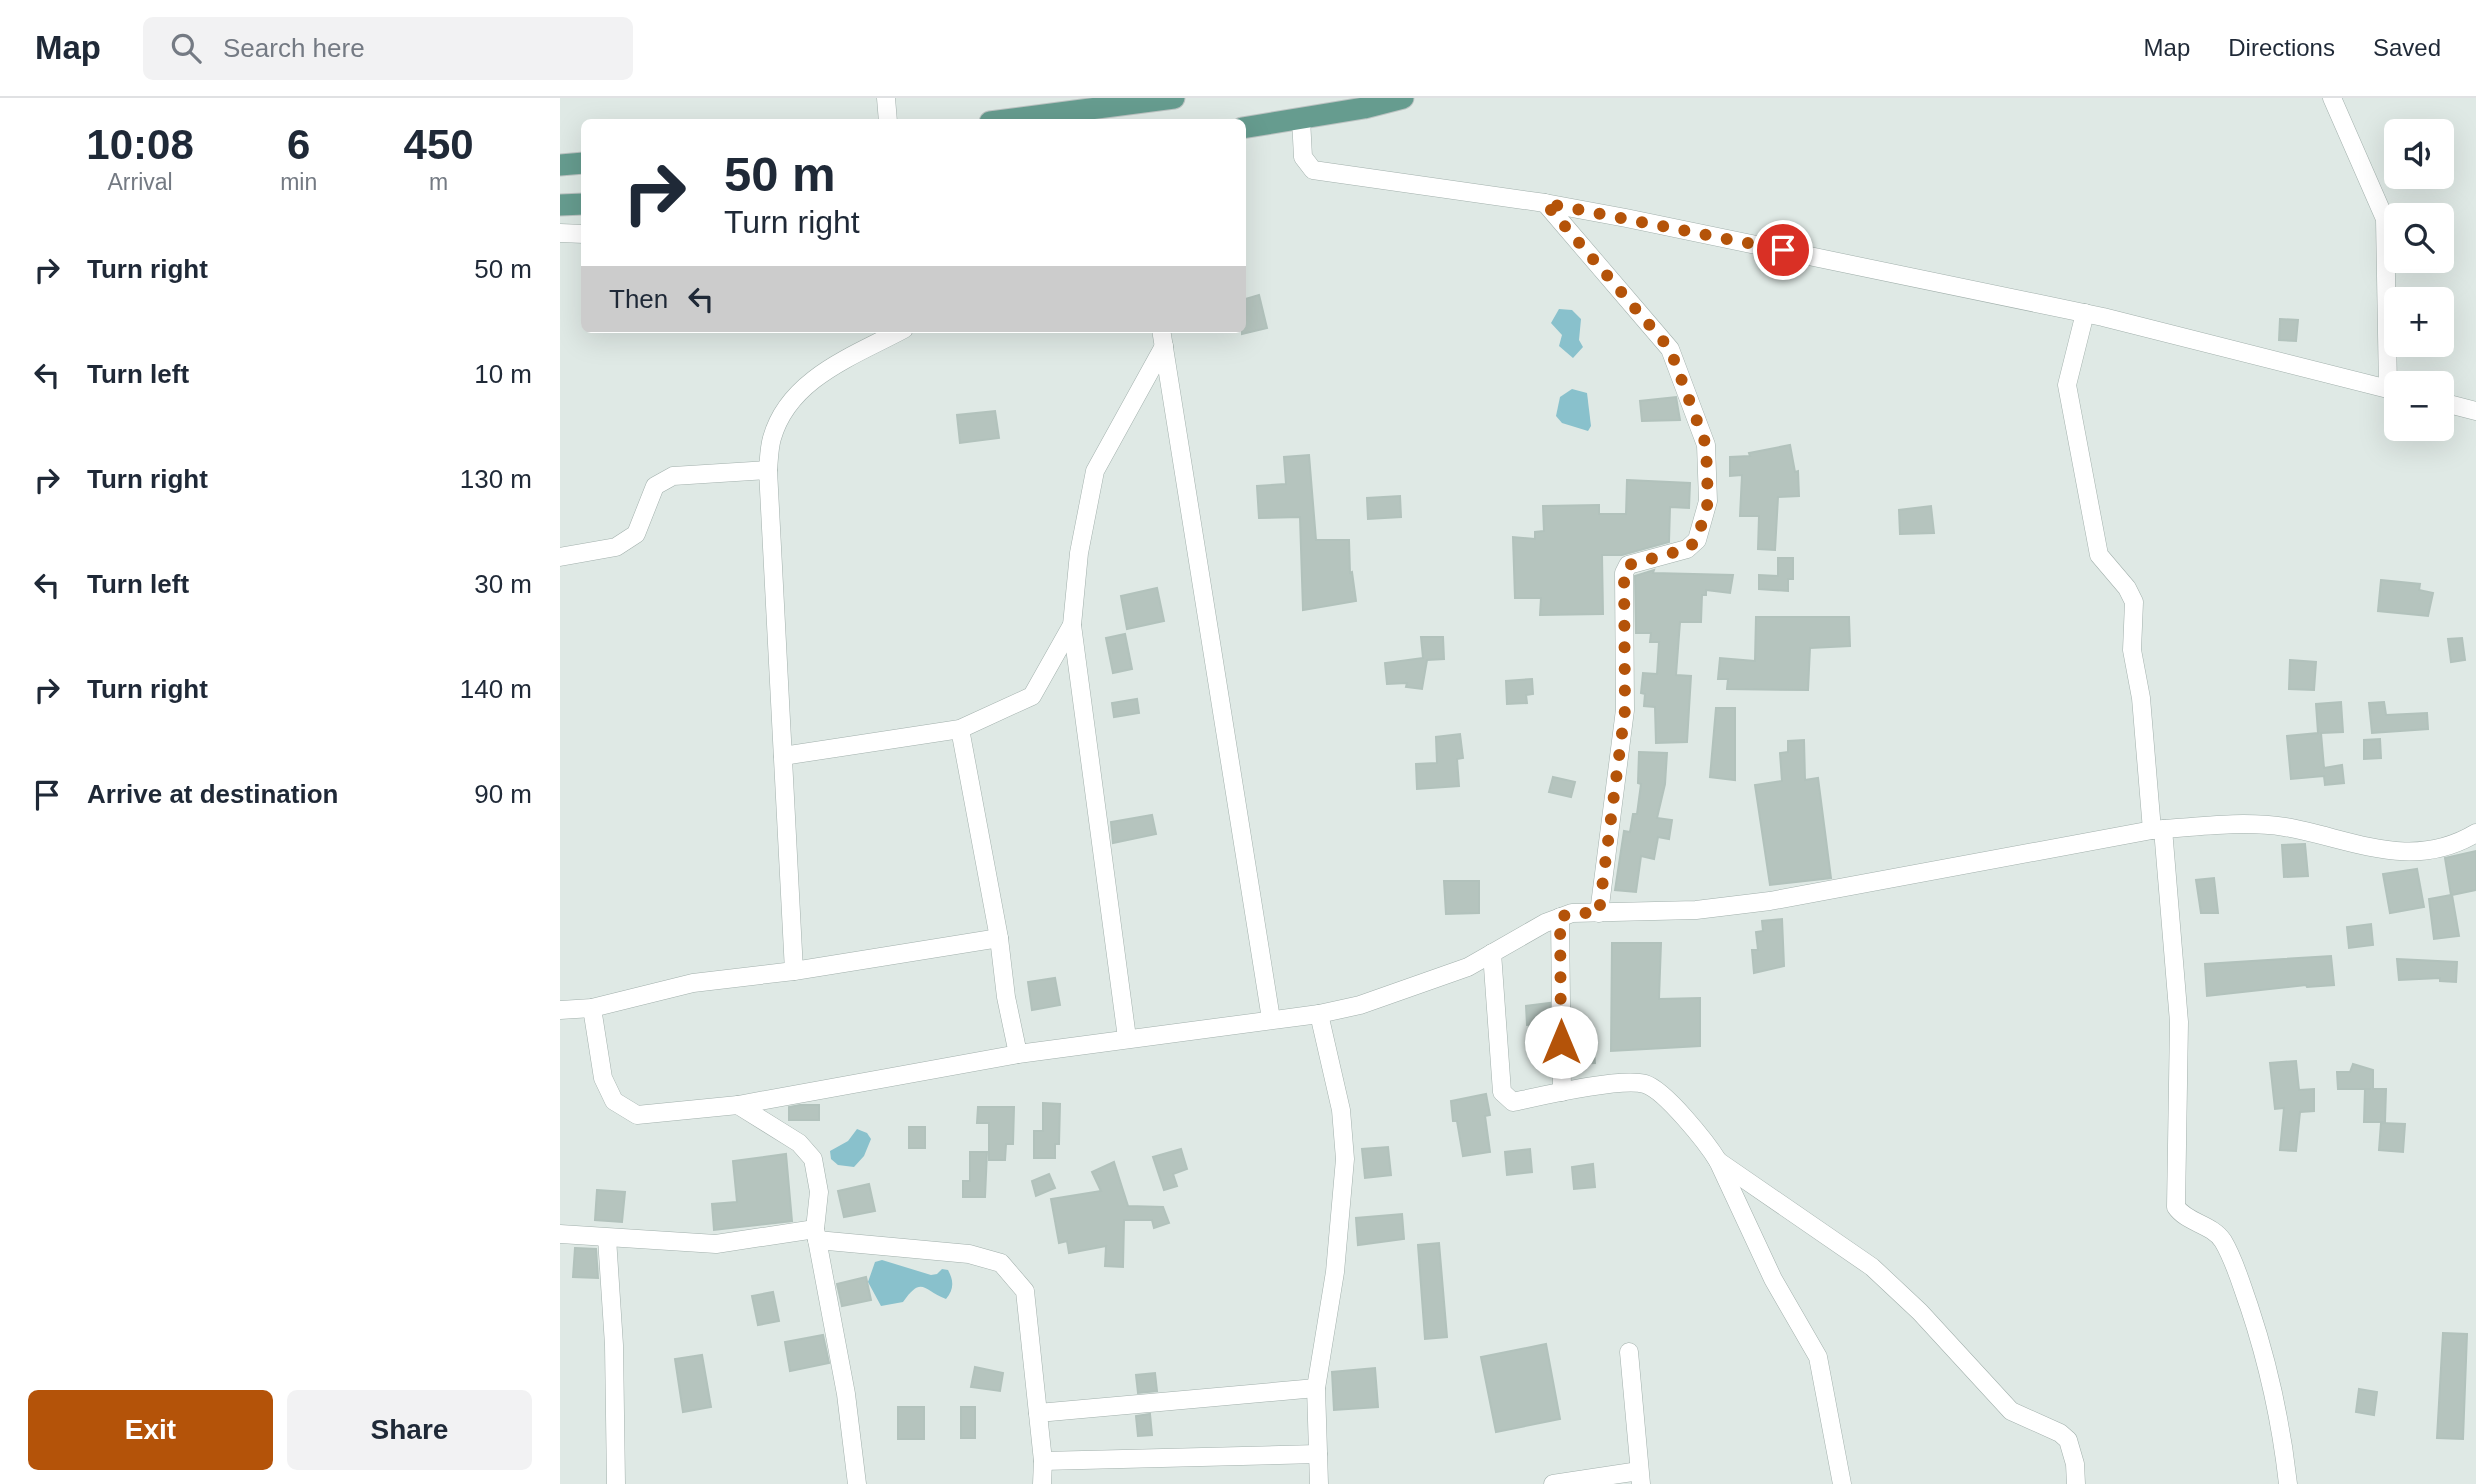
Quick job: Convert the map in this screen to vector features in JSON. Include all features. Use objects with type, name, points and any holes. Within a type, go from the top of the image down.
[{"type":"main road","points":[[1010,119],[1139,100],[1174,98]]},
{"type":"main road","points":[[1246,127],[1364,108],[1403,98]]},
{"type":"main road","points":[[560,165],[581,163]]},
{"type":"main road","points":[[560,205],[581,204]]},
{"type":"street","points":[[886,98],[888,119]]},
{"type":"street","points":[[2332,98],[2385,219],[2391,371]]},
{"type":"street","points":[[1301,119],[1303,158],[1313,170],[1545,203],[2085,313],[2384,388]]},
{"type":"street","points":[[1545,203],[1670,349],[1706,445],[1710,474],[1706,513],[1697,540],[1687,549],[1628,565],[1624,573],[1625,710],[1599,913]]},
{"type":"street","points":[[560,233],[581,234]]},
{"type":"street","points":[[2085,313],[2067,385],[2099,555],[2127,588],[2134,602],[2132,650],[2141,698],[2179,1022],[2176,1207],[2182,1216],[2221,1238],[2235,1265],[2263,1349],[2280,1413],[2288,1484]]},
{"type":"street","points":[[794,971],[768,470],[772,438],[789,402],[817,375],[896,333]]},
{"type":"street","points":[[1127,1038],[1072,625],[1079,553],[1095,471],[1163,337]]},
{"type":"street","points":[[1163,337],[1271,1019]]},
{"type":"street","points":[[2454,405],[2476,411]]},
{"type":"street","points":[[560,557],[616,547],[636,534],[655,485],[673,476],[768,470]]},
{"type":"street","points":[[783,756],[960,729],[1032,696],[1072,625]]},
{"type":"street","points":[[960,729],[1018,1054]]},
{"type":"street","points":[[592,1008],[603,1079],[614,1101],[637,1115],[738,1105],[1018,1054],[1319,1014],[1360,1005],[1468,967],[1545,923],[1572,913],[1696,910],[1770,901],[2157,830],[2210,825],[2284,827],[2363,848],[2416,852],[2435,852],[2455,846],[2476,833]]},
{"type":"street","points":[[1560,917],[1562,1093]]},
{"type":"street","points":[[560,1010],[592,1008],[692,983],[794,971],[999,938]]},
{"type":"street","points":[[1492,953],[1502,1092],[1513,1102],[1622,1083],[1647,1084],[1680,1112],[1718,1161],[1773,1279],[1818,1357],[1842,1484]]},
{"type":"street","points":[[1318,1484],[1316,1388],[1335,1272],[1345,1160],[1341,1110],[1319,1014]]},
{"type":"street","points":[[738,1105],[799,1143],[813,1159],[819,1192],[816,1235],[846,1394],[857,1484]]},
{"type":"street","points":[[1718,1161],[1872,1267],[1920,1312],[2011,1411],[2060,1433],[2067,1440],[2071,1452],[2076,1484]]},
{"type":"street","points":[[560,1234],[716,1244],[816,1235],[970,1254],[1001,1263],[1025,1290],[1043,1461],[1042,1484]]},
{"type":"street","points":[[607,1238],[614,1345],[616,1484]]},
{"type":"street","points":[[1553,1484],[1640,1478],[1629,1352]]},
{"type":"street","points":[[1038,1413],[1316,1388]]},
{"type":"street","points":[[1043,1461],[1318,1454]]},
{"type":"water","points":[[1559,309],[1572,310],[1581,319],[1579,340],[1583,347],[1573,358],[1559,346],[1562,335],[1551,323]]},
{"type":"water","points":[[1572,389],[1587,393],[1591,426],[1588,431],[1562,423],[1556,416],[1560,397]]},
{"type":"water","points":[[857,1129],[867,1133],[871,1139],[864,1156],[854,1167],[838,1165],[831,1159],[830,1151],[848,1141]]},
{"type":"water","points":[[882,1260],[931,1275],[942,1269],[948,1270],[952,1281],[951,1292],[946,1299],[919,1287],[903,1302],[881,1306],[868,1282],[875,1262]]},
{"type":"building","points":[[1259,295],[1267,328],[1242,334],[1246,333],[1246,299]]},
{"type":"building","points":[[2280,319],[2298,320],[2296,341],[2279,340]]},
{"type":"building","points":[[1676,397],[1680,420],[1642,421],[1640,401]]},
{"type":"building","points":[[995,411],[999,438],[960,443],[957,415]]},
{"type":"building","points":[[1790,445],[1795,472],[1798,471],[1799,496],[1778,497],[1775,550],[1758,549],[1759,516],[1740,516],[1742,475],[1730,476],[1730,457],[1750,456],[1749,453]]},
{"type":"building","points":[[1309,455],[1316,540],[1349,540],[1350,573],[1352,572],[1356,601],[1303,610],[1300,517],[1259,518],[1257,486],[1286,484],[1284,457]]},
{"type":"building","points":[[1627,480],[1690,483],[1689,508],[1670,507],[1669,542],[1622,555],[1602,555],[1603,614],[1540,615],[1541,598],[1515,598],[1513,537],[1535,539],[1535,532],[1544,531],[1543,506],[1599,505],[1599,514],[1626,514]]},
{"type":"building","points":[[1400,496],[1401,517],[1368,519],[1367,498]]},
{"type":"building","points":[[1931,506],[1934,533],[1900,534],[1899,510]]},
{"type":"building","points":[[1778,558],[1793,558],[1793,579],[1788,579],[1788,591],[1759,589],[1759,575],[1778,576]]},
{"type":"building","points":[[1654,570],[1653,573],[1733,575],[1730,593],[1706,590],[1706,595],[1702,595],[1701,622],[1680,622],[1676,675],[1691,676],[1687,742],[1656,743],[1655,707],[1644,706],[1645,694],[1641,693],[1643,673],[1657,674],[1659,642],[1650,642],[1651,633],[1636,633],[1635,576]]},
{"type":"building","points":[[2381,580],[2420,584],[2419,590],[2433,593],[2428,616],[2378,611]]},
{"type":"building","points":[[1157,588],[1164,621],[1127,629],[1121,596]]},
{"type":"building","points":[[1756,617],[1849,617],[1850,646],[1810,648],[1808,690],[1727,689],[1728,679],[1718,679],[1720,658],[1755,661]]},
{"type":"building","points":[[1125,634],[1132,669],[1113,673],[1106,638]]},
{"type":"building","points":[[1421,637],[1443,637],[1444,659],[1427,660],[1422,689],[1406,687],[1407,683],[1387,684],[1385,663],[1423,658]]},
{"type":"building","points":[[2462,638],[2465,660],[2451,662],[2448,639]]},
{"type":"building","points":[[2290,660],[2316,662],[2314,690],[2289,689]]},
{"type":"building","points":[[1532,679],[1533,694],[1526,695],[1527,703],[1507,704],[1506,681]]},
{"type":"building","points":[[1137,699],[1139,713],[1114,717],[1112,703]]},
{"type":"building","points":[[2341,702],[2343,732],[2321,733],[2324,768],[2342,765],[2344,783],[2325,785],[2324,776],[2291,779],[2287,736],[2318,733],[2316,704]]},
{"type":"building","points":[[2384,702],[2386,715],[2427,713],[2428,729],[2372,733],[2369,703]]},
{"type":"building","points":[[1716,708],[1735,708],[1735,780],[1710,777]]},
{"type":"building","points":[[1460,734],[1463,758],[1457,759],[1459,786],[1417,789],[1416,764],[1437,763],[1436,737]]},
{"type":"building","points":[[2380,739],[2381,758],[2364,759],[2364,740]]},
{"type":"building","points":[[1804,740],[1805,780],[1818,778],[1831,878],[1770,885],[1755,785],[1782,781],[1780,753],[1788,752],[1788,741]]},
{"type":"building","points":[[1639,752],[1667,753],[1665,784],[1657,818],[1672,820],[1669,839],[1658,837],[1654,859],[1641,856],[1636,892],[1615,890],[1624,831],[1630,832],[1633,814],[1637,814],[1641,784],[1638,783]]},
{"type":"building","points":[[1553,777],[1575,782],[1571,797],[1549,792]]},
{"type":"building","points":[[1152,815],[1156,834],[1113,843],[1111,822]]},
{"type":"building","points":[[2305,844],[2308,876],[2284,877],[2282,845]]},
{"type":"building","points":[[2476,851],[2476,890],[2452,895],[2459,936],[2434,939],[2429,899],[2451,895],[2445,858]]},
{"type":"building","points":[[2417,869],[2424,907],[2390,913],[2383,874]]},
{"type":"building","points":[[2214,878],[2218,913],[2201,913],[2196,880]]},
{"type":"building","points":[[1444,881],[1479,881],[1479,913],[1446,914]]},
{"type":"building","points":[[1782,919],[1784,966],[1754,973],[1752,950],[1758,950],[1756,932],[1763,931],[1762,921]]},
{"type":"building","points":[[2371,924],[2373,945],[2349,948],[2347,927]]},
{"type":"building","points":[[1612,943],[1661,943],[1659,999],[1700,998],[1700,1046],[1611,1051]]},
{"type":"building","points":[[2331,956],[2334,985],[2306,985],[2207,996],[2205,964]]},
{"type":"building","points":[[2397,959],[2457,962],[2456,982],[2440,981],[2440,978],[2399,980]]},
{"type":"building","points":[[1055,978],[1060,1005],[1032,1010],[1028,982]]},
{"type":"building","points":[[1550,1003],[1550,1023],[1527,1025],[1526,1006]]},
{"type":"building","points":[[1593,1041],[1595,1063],[1573,1064],[1573,1042]]},
{"type":"building","points":[[2296,1061],[2299,1090],[2314,1089],[2314,1111],[2300,1112],[2296,1151],[2280,1150],[2284,1108],[2275,1109],[2270,1063]]},
{"type":"building","points":[[2353,1064],[2373,1070],[2373,1089],[2386,1089],[2385,1122],[2364,1122],[2365,1089],[2338,1089],[2337,1072],[2350,1072]]},
{"type":"building","points":[[1486,1094],[1490,1115],[1485,1116],[1490,1152],[1463,1156],[1457,1121],[1453,1121],[1451,1101]]},
{"type":"building","points":[[1043,1103],[1060,1104],[1059,1144],[1055,1144],[1055,1158],[1034,1158],[1034,1131],[1043,1131]]},
{"type":"building","points":[[819,1105],[819,1120],[789,1120],[789,1107]]},
{"type":"building","points":[[978,1107],[1014,1107],[1013,1144],[1006,1144],[1005,1160],[989,1160],[989,1123],[977,1123]]},
{"type":"building","points":[[2381,1123],[2405,1124],[2403,1152],[2379,1150]]},
{"type":"building","points":[[909,1127],[925,1127],[925,1148],[909,1148]]},
{"type":"building","points":[[1388,1147],[1391,1175],[1365,1178],[1362,1149]]},
{"type":"building","points":[[1181,1149],[1187,1169],[1173,1174],[1177,1186],[1164,1190],[1153,1157]]},
{"type":"building","points":[[1530,1149],[1532,1172],[1507,1175],[1505,1152]]},
{"type":"building","points":[[970,1152],[987,1152],[985,1197],[963,1197],[963,1181],[970,1181]]},
{"type":"building","points":[[786,1154],[792,1221],[714,1230],[712,1204],[737,1202],[733,1161]]},
{"type":"building","points":[[1114,1162],[1128,1206],[1163,1207],[1169,1223],[1154,1228],[1152,1220],[1124,1220],[1123,1267],[1105,1266],[1106,1246],[1069,1253],[1067,1241],[1059,1243],[1051,1199],[1101,1191],[1092,1172]]},
{"type":"building","points":[[1593,1164],[1595,1187],[1574,1189],[1572,1167]]},
{"type":"building","points":[[1049,1174],[1055,1188],[1036,1196],[1032,1181]]},
{"type":"building","points":[[869,1184],[875,1211],[844,1217],[838,1191]]},
{"type":"building","points":[[597,1190],[625,1192],[622,1222],[595,1220]]},
{"type":"building","points":[[1402,1214],[1404,1239],[1358,1245],[1356,1218]]},
{"type":"building","points":[[1439,1243],[1447,1337],[1425,1339],[1418,1245]]},
{"type":"building","points":[[575,1248],[596,1249],[598,1278],[573,1277]]},
{"type":"building","points":[[866,1277],[871,1300],[842,1306],[837,1284]]},
{"type":"building","points":[[773,1292],[779,1321],[758,1325],[752,1296]]},
{"type":"building","points":[[2443,1333],[2467,1334],[2463,1439],[2437,1438]]},
{"type":"building","points":[[823,1335],[829,1363],[790,1371],[785,1342]]},
{"type":"building","points":[[1546,1344],[1560,1419],[1496,1432],[1481,1357]]},
{"type":"building","points":[[702,1355],[711,1407],[683,1412],[675,1359]]},
{"type":"building","points":[[975,1367],[1003,1373],[1000,1391],[971,1387]]},
{"type":"building","points":[[1375,1368],[1378,1407],[1334,1410],[1332,1372]]},
{"type":"building","points":[[1155,1373],[1157,1391],[1138,1393],[1136,1375]]},
{"type":"building","points":[[2359,1389],[2377,1392],[2374,1415],[2356,1412]]},
{"type":"building","points":[[898,1407],[924,1407],[924,1439],[898,1439]]},
{"type":"building","points":[[961,1407],[975,1407],[975,1438],[961,1438]]},
{"type":"building","points":[[1150,1414],[1152,1435],[1138,1436],[1136,1416]]},
{"type":"route","points":[[1561,1042],[1560,917],[1572,913],[1599,913],[1625,710],[1627,645],[1624,573],[1628,565],[1642,559],[1687,549],[1697,540],[1708,502],[1710,474],[1706,445],[1670,349],[1545,203],[1783,250]]}]
